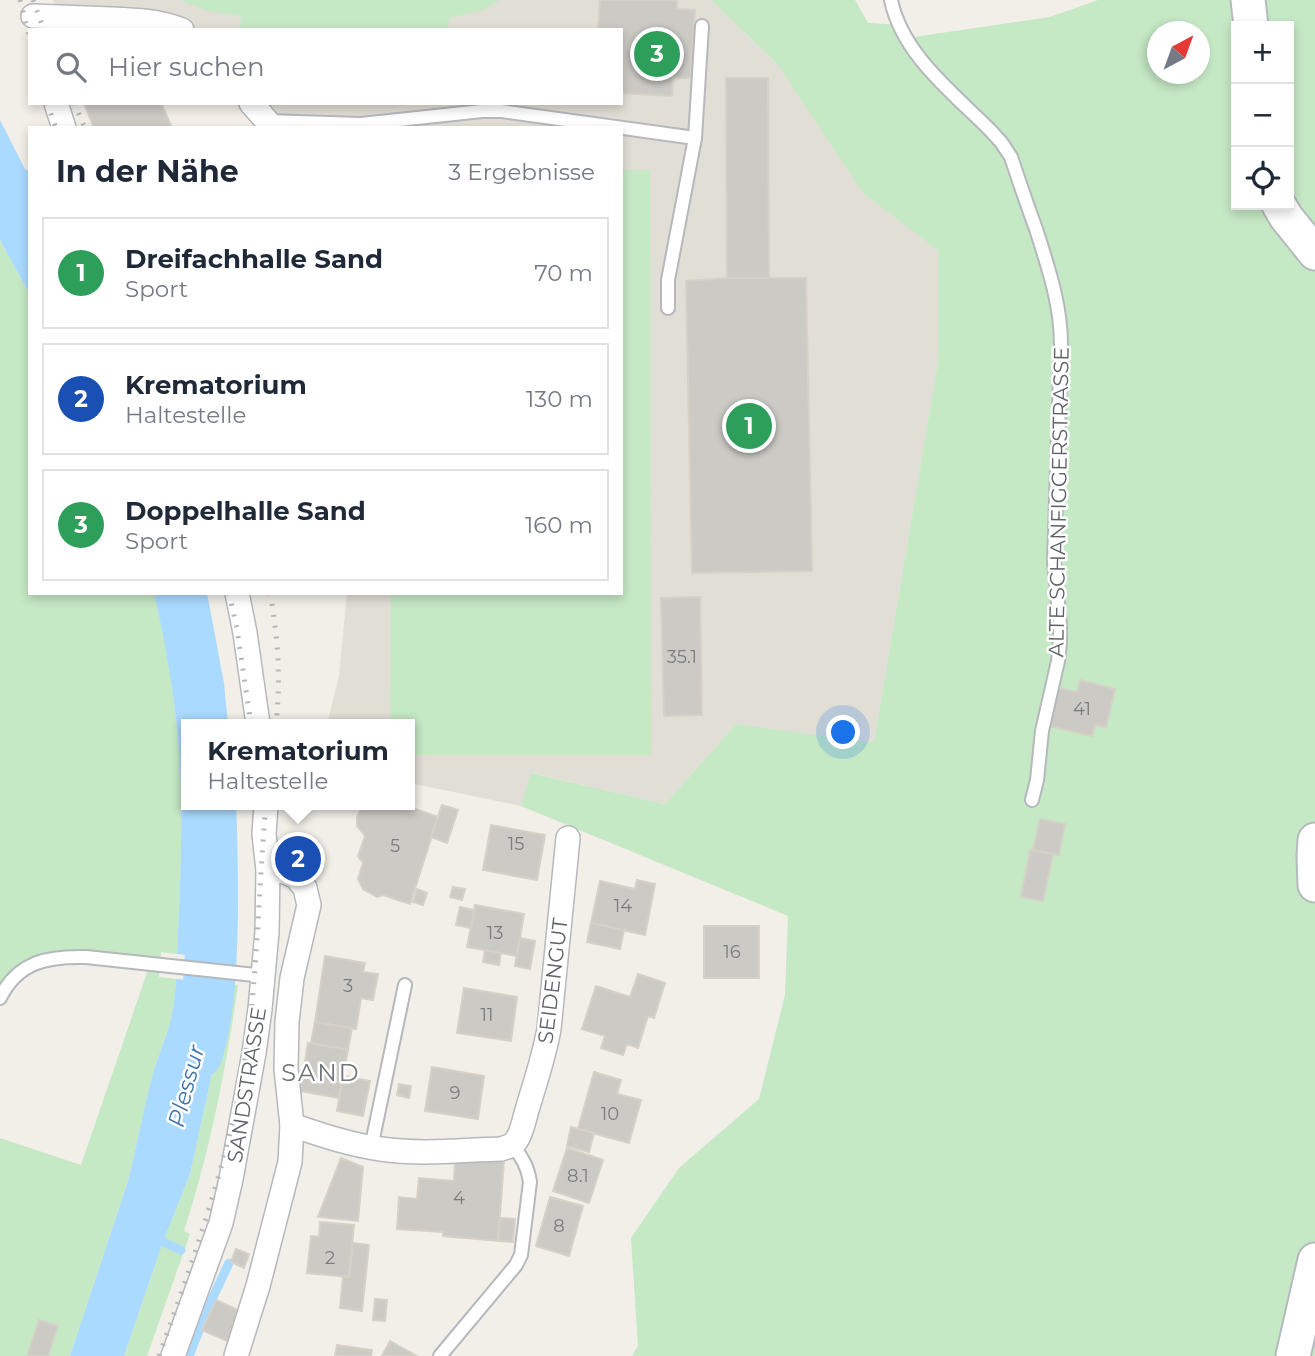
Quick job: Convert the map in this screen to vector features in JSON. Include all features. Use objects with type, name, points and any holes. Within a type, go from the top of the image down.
[{"type":"main road","points":[[1248,0],[1250,21]]},
{"type":"main road","points":[[1282,210],[1315,253]]},
{"type":"main road","points":[[1315,840],[1315,885]]},
{"type":"main road","points":[[1293,1356],[1315,1260]]},
{"type":"street","points":[[33,15],[132,20],[177,28]]},
{"type":"street","points":[[57,105],[63,126]]},
{"type":"street","points":[[253,105],[269,125]]},
{"type":"street","points":[[237,595],[257,719]]},
{"type":"street","name":"SANDSTRASSE","points":[[173,1356],[221,1223],[254,1053],[264,976],[268,870],[264,834],[266,810]]},
{"type":"street","name":"SEIDENGUT","points":[[512,1145],[519,1134],[547,1043],[568,838]]},
{"type":"street","points":[[236,1356],[286,1180],[292,1144],[286,1069],[286,1022],[292,978],[309,909],[305,888],[296,877],[285,872],[268,870]]},
{"type":"street","points":[[292,1125],[371,1148],[418,1152],[502,1149],[512,1145]]},
{"type":"lane","name":"ALTE SCHANFIGGERSTRASSE","points":[[891,0],[900,25],[921,60],[1008,152],[1050,271],[1056,300],[1061,345],[1054,562],[1060,642],[1042,731],[1032,800]]},
{"type":"lane","points":[[668,308],[668,280],[695,138],[702,26]]},
{"type":"lane","points":[[269,125],[361,124],[501,111],[609,126]]},
{"type":"lane","points":[[623,128],[695,138]]},
{"type":"lane","points":[[0,998],[6,984],[16,975],[42,960],[58,957],[86,957],[264,976]]},
{"type":"lane","points":[[371,1148],[405,985]]},
{"type":"lane","points":[[440,1356],[516,1265],[521,1255],[530,1182],[525,1161],[512,1145]]},
{"type":"shaded area","points":[[53,0],[711,0],[778,65],[863,193],[938,249],[938,361],[874,744],[736,724],[665,804],[532,773],[521,806],[415,784],[415,719],[328,719],[339,676],[347,595],[623,595],[623,126],[255,126],[238,105],[623,105],[623,28],[59,28]]},
{"type":"green space","points":[[180,0],[500,0],[482,10],[449,18],[448,28],[240,28],[241,16],[208,11]]},
{"type":"green space","points":[[711,0],[855,0],[868,23],[900,25],[907,38],[1050,17],[1098,0],[1315,0],[1315,1356],[632,1356],[638,1346],[631,1238],[679,1168],[759,1099],[785,995],[788,916],[521,806],[531,773],[665,804],[736,724],[874,743],[938,361],[938,250],[863,193],[778,65]]},
{"type":"green space","points":[[623,170],[650,170],[651,755],[415,755],[415,719],[390,719],[391,595],[623,595]]},
{"type":"green space","points":[[0,240],[28,291],[28,595],[154,595],[171,680],[180,767],[181,837],[177,954],[161,952],[159,977],[176,979],[172,1013],[149,1087],[128,1181],[70,1356],[0,1356],[0,1138],[81,1165],[150,964],[42,960],[0,998]]},
{"type":"green space","points":[[227,984],[238,985],[216,1110],[184,1231],[190,1234],[147,1356],[124,1356],[163,1242],[190,1174],[209,1088]]},
{"type":"water","points":[[0,120],[28,171],[28,291],[0,240]]},
{"type":"water","points":[[154,595],[207,595],[224,683],[228,719],[181,719],[181,810],[233,810],[234,867],[229,959],[177,954],[181,837],[180,767],[171,680]]},
{"type":"water","points":[[176,979],[227,984],[209,1088],[190,1174],[163,1242],[124,1356],[70,1356],[128,1181],[153,1074],[171,1020]]},
{"type":"building","points":[[600,0],[677,0],[677,9],[695,10],[691,78],[673,78],[672,96],[623,93],[623,28],[598,28]]},
{"type":"building","points":[[726,78],[768,78],[769,278],[727,278]]},
{"type":"building","points":[[85,105],[162,105],[171,126],[93,126]]},
{"type":"building","points":[[806,278],[812,571],[692,573],[686,281]]},
{"type":"building","points":[[700,597],[702,715],[664,716],[661,598]]},
{"type":"building","points":[[1080,680],[1115,689],[1106,727],[1095,725],[1092,736],[1049,726],[1057,688],[1077,692]]},
{"type":"building","points":[[442,805],[458,810],[447,843],[431,837]]},
{"type":"building","points":[[415,809],[438,817],[410,904],[383,895],[377,897],[363,889],[358,879],[363,863],[358,856],[365,836],[357,826],[360,810]]},
{"type":"building","points":[[1040,819],[1065,824],[1059,855],[1033,850]]},
{"type":"building","points":[[491,825],[545,835],[537,880],[483,870]]},
{"type":"building","points":[[1030,850],[1053,854],[1043,901],[1021,897]]},
{"type":"building","points":[[637,880],[655,884],[645,935],[591,923],[600,881],[635,889]]},
{"type":"building","points":[[453,887],[465,889],[462,900],[450,897]]},
{"type":"building","points":[[417,889],[427,893],[423,905],[413,902]]},
{"type":"building","points":[[475,905],[524,914],[517,956],[467,947]]},
{"type":"building","points":[[460,907],[474,910],[471,928],[456,925]]},
{"type":"building","points":[[591,923],[624,930],[620,949],[587,942]]},
{"type":"building","points":[[704,926],[759,926],[759,978],[704,978]]},
{"type":"building","points":[[520,938],[535,941],[530,969],[515,966]]},
{"type":"building","points":[[485,950],[501,953],[499,965],[483,962]]},
{"type":"building","points":[[325,956],[365,963],[363,972],[378,974],[373,1000],[361,998],[356,1029],[315,1022]]},
{"type":"building","points":[[638,974],[665,983],[654,1018],[648,1016],[638,1048],[627,1044],[623,1055],[601,1048],[605,1036],[582,1029],[596,986],[630,997]]},
{"type":"building","points":[[464,988],[517,997],[511,1041],[457,1033]]},
{"type":"building","points":[[315,1022],[352,1028],[348,1050],[311,1043]]},
{"type":"building","points":[[308,1043],[348,1050],[339,1098],[300,1091]]},
{"type":"building","points":[[432,1067],[484,1076],[478,1119],[425,1111]]},
{"type":"building","points":[[594,1072],[621,1080],[617,1094],[641,1100],[629,1143],[578,1129]]},
{"type":"building","points":[[343,1076],[370,1081],[363,1116],[337,1111]]},
{"type":"building","points":[[399,1084],[411,1086],[409,1098],[397,1095]]},
{"type":"building","points":[[571,1127],[594,1133],[589,1152],[567,1146]]},
{"type":"building","points":[[567,1148],[603,1160],[589,1203],[553,1191]]},
{"type":"building","points":[[455,1156],[504,1160],[498,1241],[443,1236],[443,1232],[397,1229],[399,1197],[417,1199],[419,1178],[454,1181]]},
{"type":"building","points":[[341,1158],[363,1167],[358,1221],[318,1217]]},
{"type":"building","points":[[550,1197],[583,1206],[569,1256],[536,1246]]},
{"type":"building","points":[[500,1218],[515,1219],[513,1242],[498,1241]]},
{"type":"building","points":[[320,1222],[354,1225],[349,1277],[307,1273],[311,1236],[319,1237]]},
{"type":"building","points":[[353,1243],[369,1245],[362,1311],[340,1308],[343,1276],[349,1277]]},
{"type":"building","points":[[236,1249],[249,1254],[244,1268],[231,1262]]},
{"type":"building","points":[[375,1299],[387,1300],[385,1321],[373,1320]]},
{"type":"building","points":[[216,1300],[240,1311],[227,1341],[202,1330]]},
{"type":"building","points":[[39,1320],[58,1326],[48,1356],[27,1356]]},
{"type":"building","points":[[390,1341],[417,1356],[382,1356]]},
{"type":"building","points":[[337,1345],[372,1350],[371,1356],[335,1356]]},
{"type":"waterway","name":"Plessur","points":[[197,1053],[205,1019],[210,966],[210,810]]},
{"type":"waterway","points":[[156,1235],[163,1242],[181,1250]]},
{"type":"waterway","points":[[189,1356],[229,1263]]},
{"type":"railway","points":[[20,0],[28,32]]},
{"type":"railway","points":[[33,0],[43,28]]},
{"type":"railway","points":[[48,105],[55,126]]},
{"type":"railway","points":[[75,105],[84,126]]},
{"type":"railway","points":[[229,595],[250,719]]},
{"type":"railway","points":[[270,595],[278,658],[276,719]]},
{"type":"railway","points":[[159,1356],[208,1212],[237,1102],[249,1033],[266,810]]},
{"type":"place","name":"Doppelhalle Sand","points":[[657,54]]},
{"type":"place","name":"Dreifachhalle Sand","points":[[749,426]]},
{"type":"place","name":"Krematorium","points":[[298,859]]},
{"type":"district","name":"SAND","points":[[321,1073]]}]
